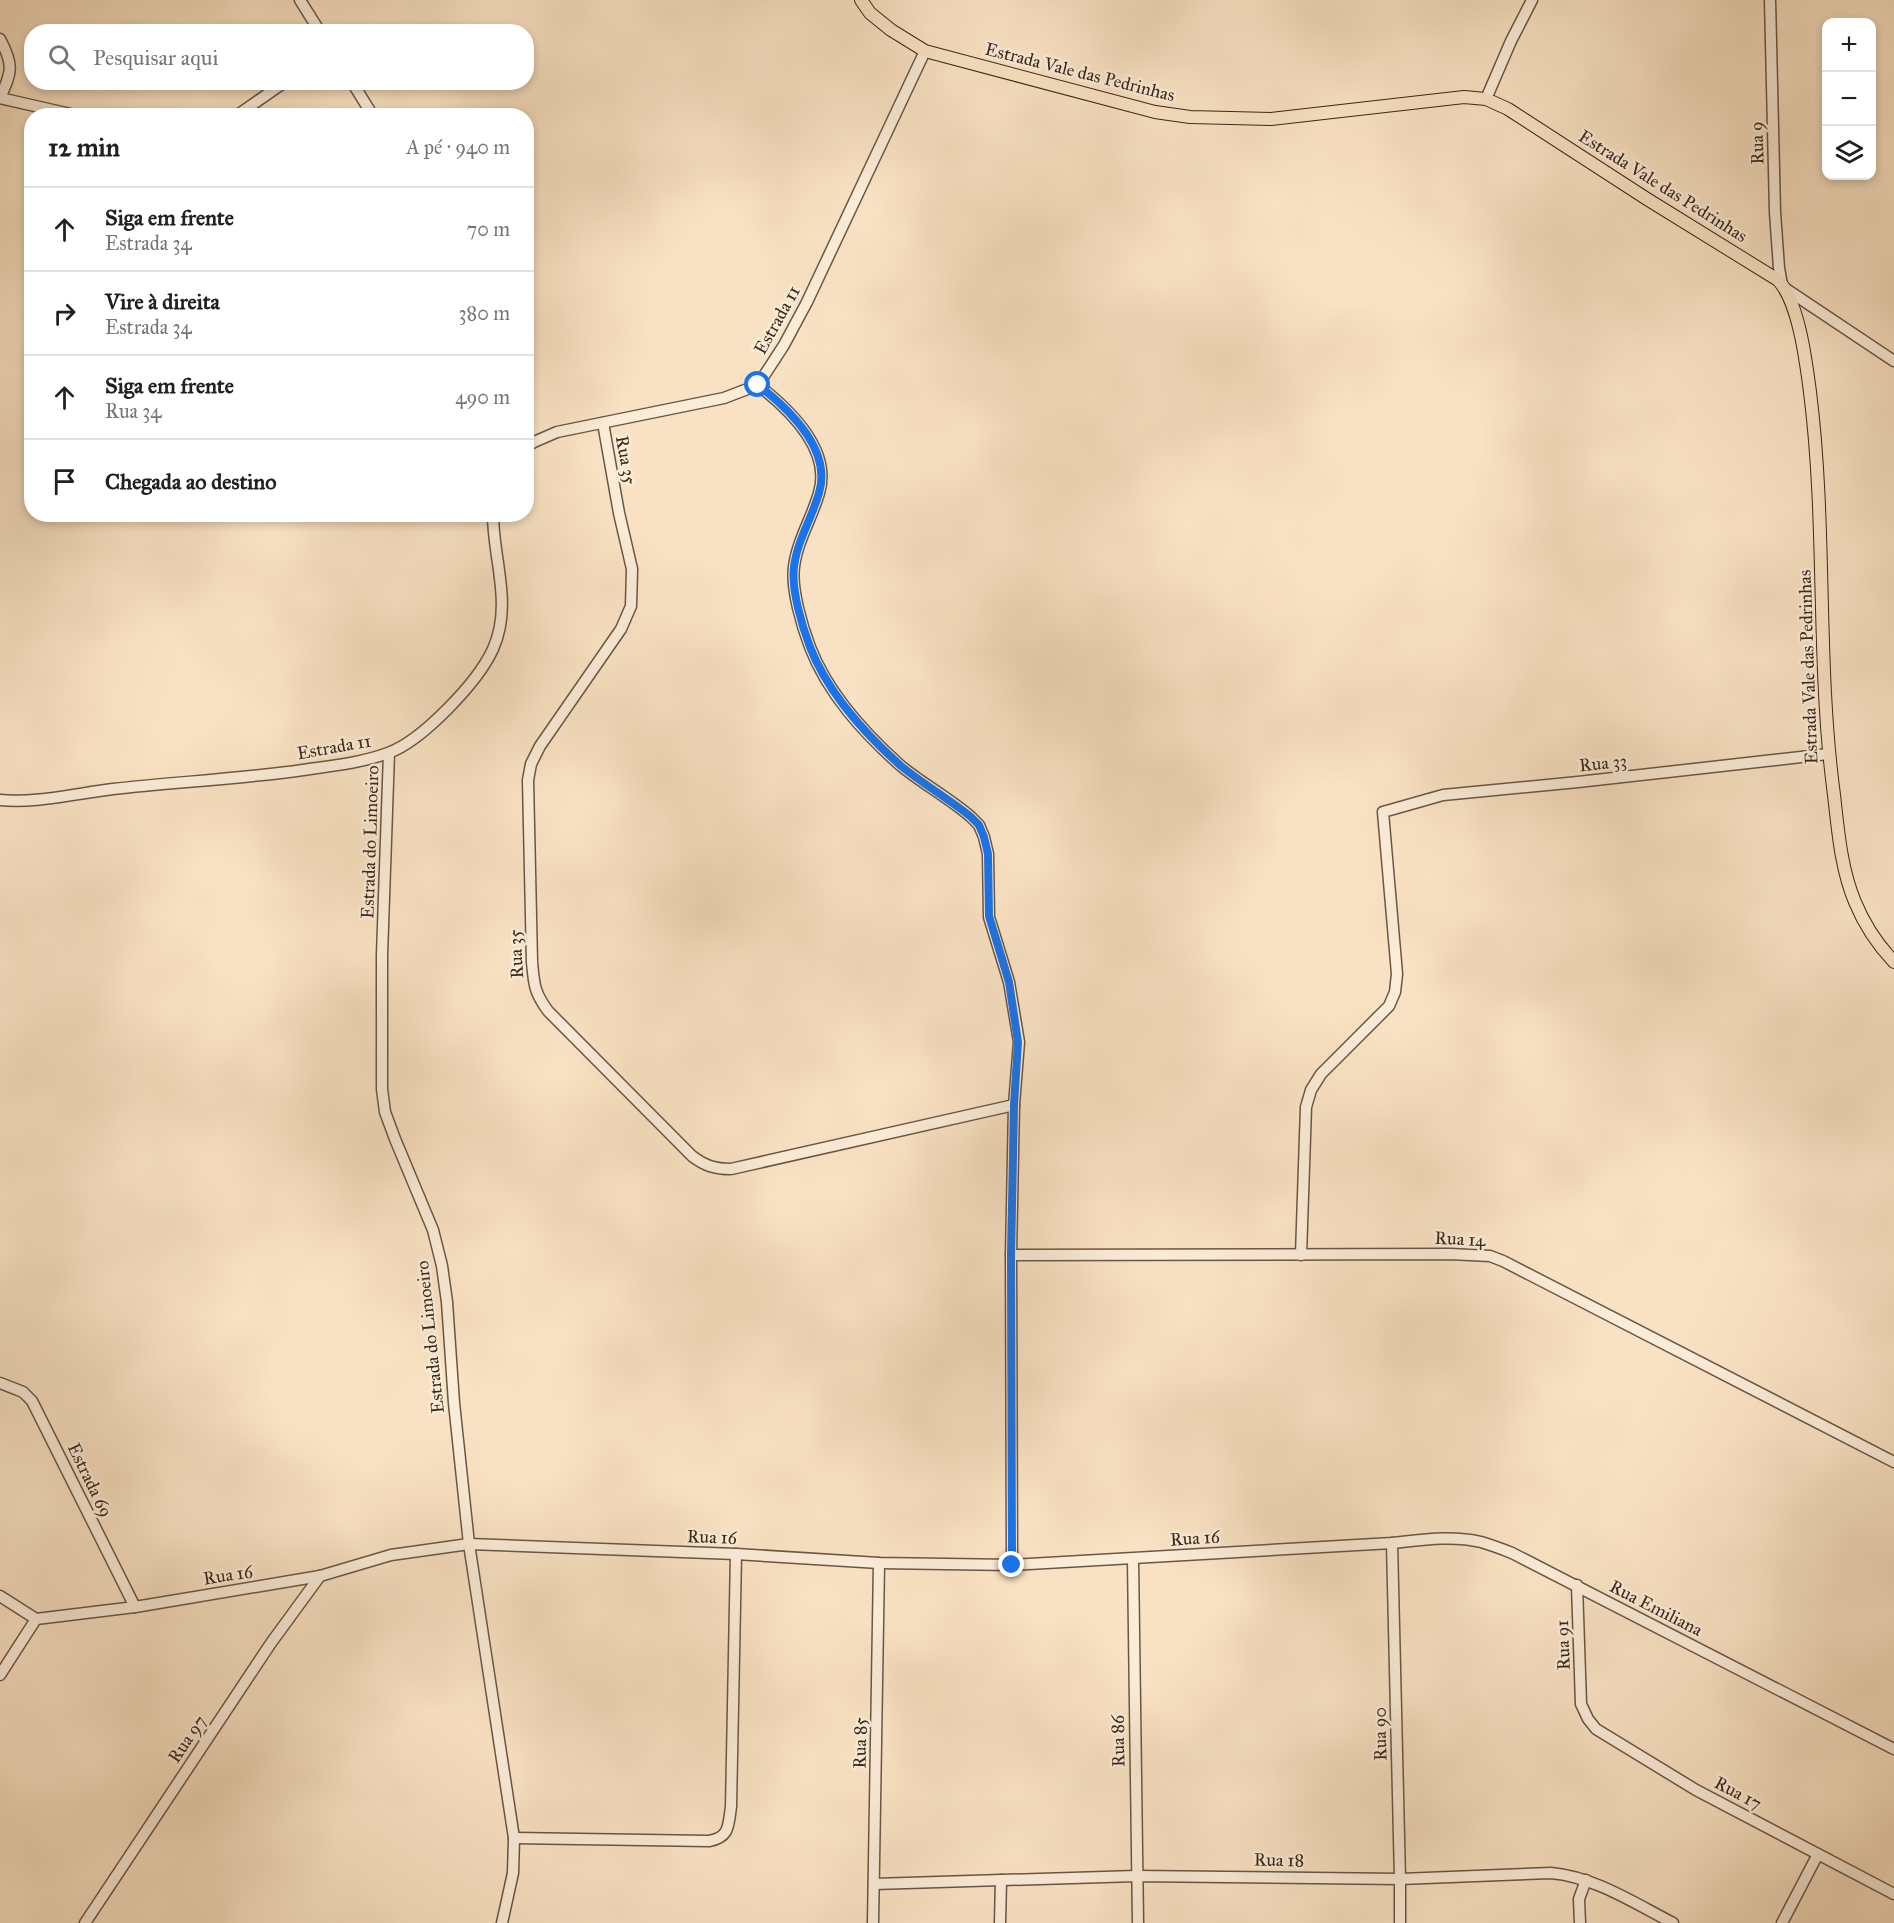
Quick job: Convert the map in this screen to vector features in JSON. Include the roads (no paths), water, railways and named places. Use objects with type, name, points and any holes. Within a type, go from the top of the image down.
[{"type":"main road","name":"Estrada Vale das Pedrinhas","points":[[861,0],[870,13],[891,30],[925,51],[1155,112],[1190,117],[1271,119],[1385,107],[1433,99],[1464,97],[1486,99],[1508,109],[1647,199],[1767,272],[1784,287],[1791,301],[1807,366],[1816,444],[1828,754],[1839,835],[1846,874],[1855,901],[1869,929],[1894,963]]},
{"type":"street","points":[[300,0],[315,24]]},
{"type":"street","points":[[1486,99],[1532,0]]},
{"type":"street","name":"Rua 9","points":[[1770,0],[1776,223],[1784,287]]},
{"type":"street","points":[[0,39],[9,56],[10,67],[9,79],[0,98],[44,108]]},
{"type":"street","name":"Estrada 11","points":[[758,385],[784,345],[807,302],[925,51]]},
{"type":"street","points":[[248,108],[273,90]]},
{"type":"street","points":[[357,90],[368,108]]},
{"type":"street","points":[[1784,287],[1894,361]]},
{"type":"street","points":[[534,442],[557,432],[724,398],[758,385],[782,404],[796,420],[820,460],[823,475],[794,568],[794,590],[810,646],[820,669],[848,712],[902,766],[958,806],[979,825],[988,854],[989,916],[1009,982],[1018,1042],[1014,1105],[1011,1255],[1012,1565]]},
{"type":"street","name":"Rua 35","points":[[603,423],[619,513],[632,569],[633,593],[631,606],[621,629],[540,746],[531,764],[528,780],[532,962],[534,989],[539,998],[548,1011],[692,1156],[702,1164],[716,1169],[731,1169],[1014,1105]]},
{"type":"street","name":"Estrada 11","points":[[0,800],[34,799],[114,789],[250,777],[327,766],[389,753],[432,723],[481,670],[494,648],[503,604],[494,522]]},
{"type":"street","name":"Estrada do Limoeiro","points":[[389,753],[382,956],[382,1089],[394,1139],[433,1230],[442,1266],[469,1544],[514,1838],[513,1873],[502,1923]]},
{"type":"street","name":"Rua 33","points":[[1301,1255],[1306,1107],[1311,1090],[1322,1074],[1389,1006],[1395,992],[1397,974],[1383,812],[1443,795],[1828,754]]},
{"type":"street","name":"Rua 14","points":[[1011,1255],[1450,1254],[1490,1256],[1894,1462]]},
{"type":"street","name":"Estrada 69","points":[[0,1383],[23,1392],[32,1401],[135,1607]]},
{"type":"street","name":"Rua Emiliana","points":[[1392,1543],[1463,1539],[1512,1553],[1894,1749]]},
{"type":"street","name":"Rua 16","points":[[36,1619],[135,1607],[320,1576],[391,1555],[469,1544],[736,1554],[879,1563],[1012,1565],[1392,1543]]},
{"type":"street","name":"Rua 90","points":[[1392,1543],[1400,1923]]},
{"type":"street","points":[[514,1838],[709,1841],[720,1839],[725,1834],[731,1807],[736,1554]]},
{"type":"street","name":"Rua 86","points":[[1133,1559],[1138,1923]]},
{"type":"street","name":"Rua 85","points":[[873,1923],[879,1563]]},
{"type":"street","name":"Rua 97","points":[[85,1923],[271,1643],[320,1576]]},
{"type":"street","name":"Rua 91","points":[[1577,1585],[1581,1704]]},
{"type":"street","points":[[0,1596],[36,1619],[0,1676]]},
{"type":"street","name":"Rua 17","points":[[1581,1704],[1596,1729],[1609,1738],[1696,1790],[1894,1894]]},
{"type":"street","points":[[1782,1923],[1818,1854]]},
{"type":"street","name":"Rua 18","points":[[874,1884],[1136,1876],[1400,1879],[1551,1873],[1586,1880],[1673,1923]]},
{"type":"street","points":[[1000,1923],[1001,1880]]},
{"type":"street","points":[[1580,1923],[1579,1899],[1586,1880]]}]
